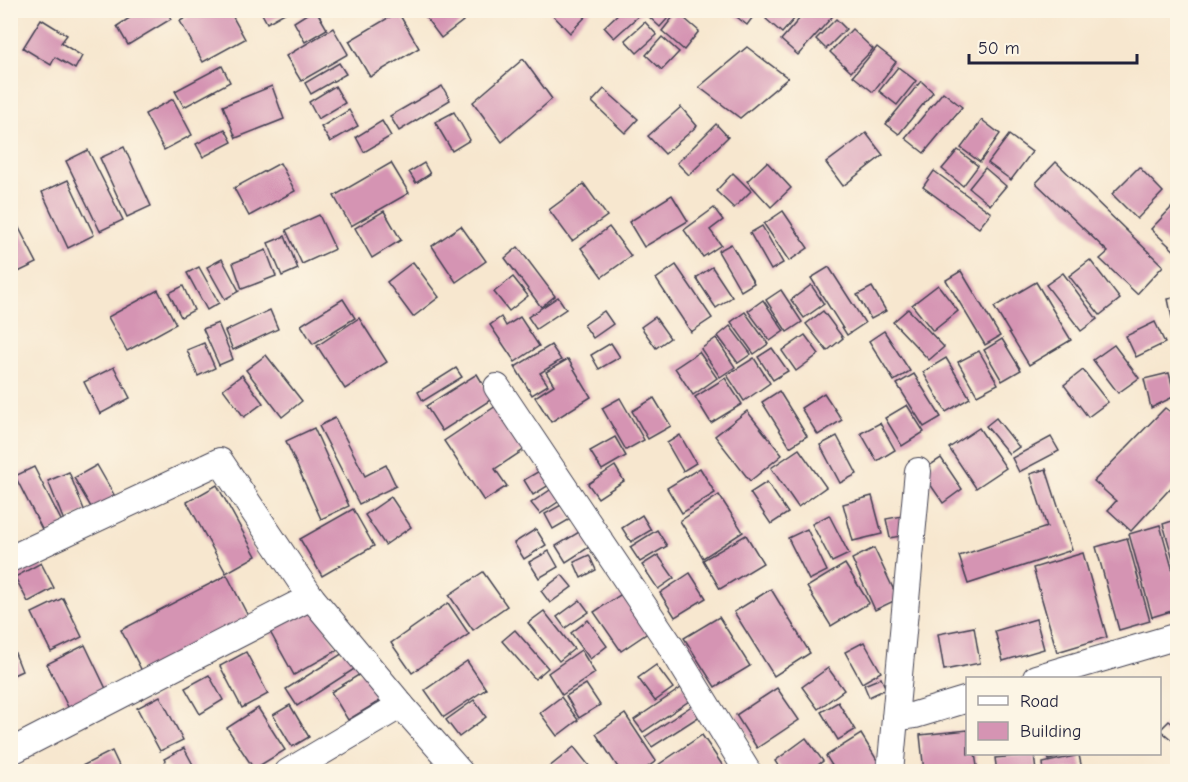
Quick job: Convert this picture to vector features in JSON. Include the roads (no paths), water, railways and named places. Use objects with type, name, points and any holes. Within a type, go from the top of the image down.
[{"type":"street","points":[[497,387],[668,642],[748,771]]},
{"type":"street","points":[[10,559],[220,461],[311,597],[401,705],[460,771]]},
{"type":"street","points":[[890,771],[918,471]]},
{"type":"street","points":[[12,751],[311,597]]},
{"type":"street","points":[[1039,677],[1178,636]]},
{"type":"street","points":[[895,718],[915,715],[966,700]]},
{"type":"street","points":[[288,771],[401,705]]}]
